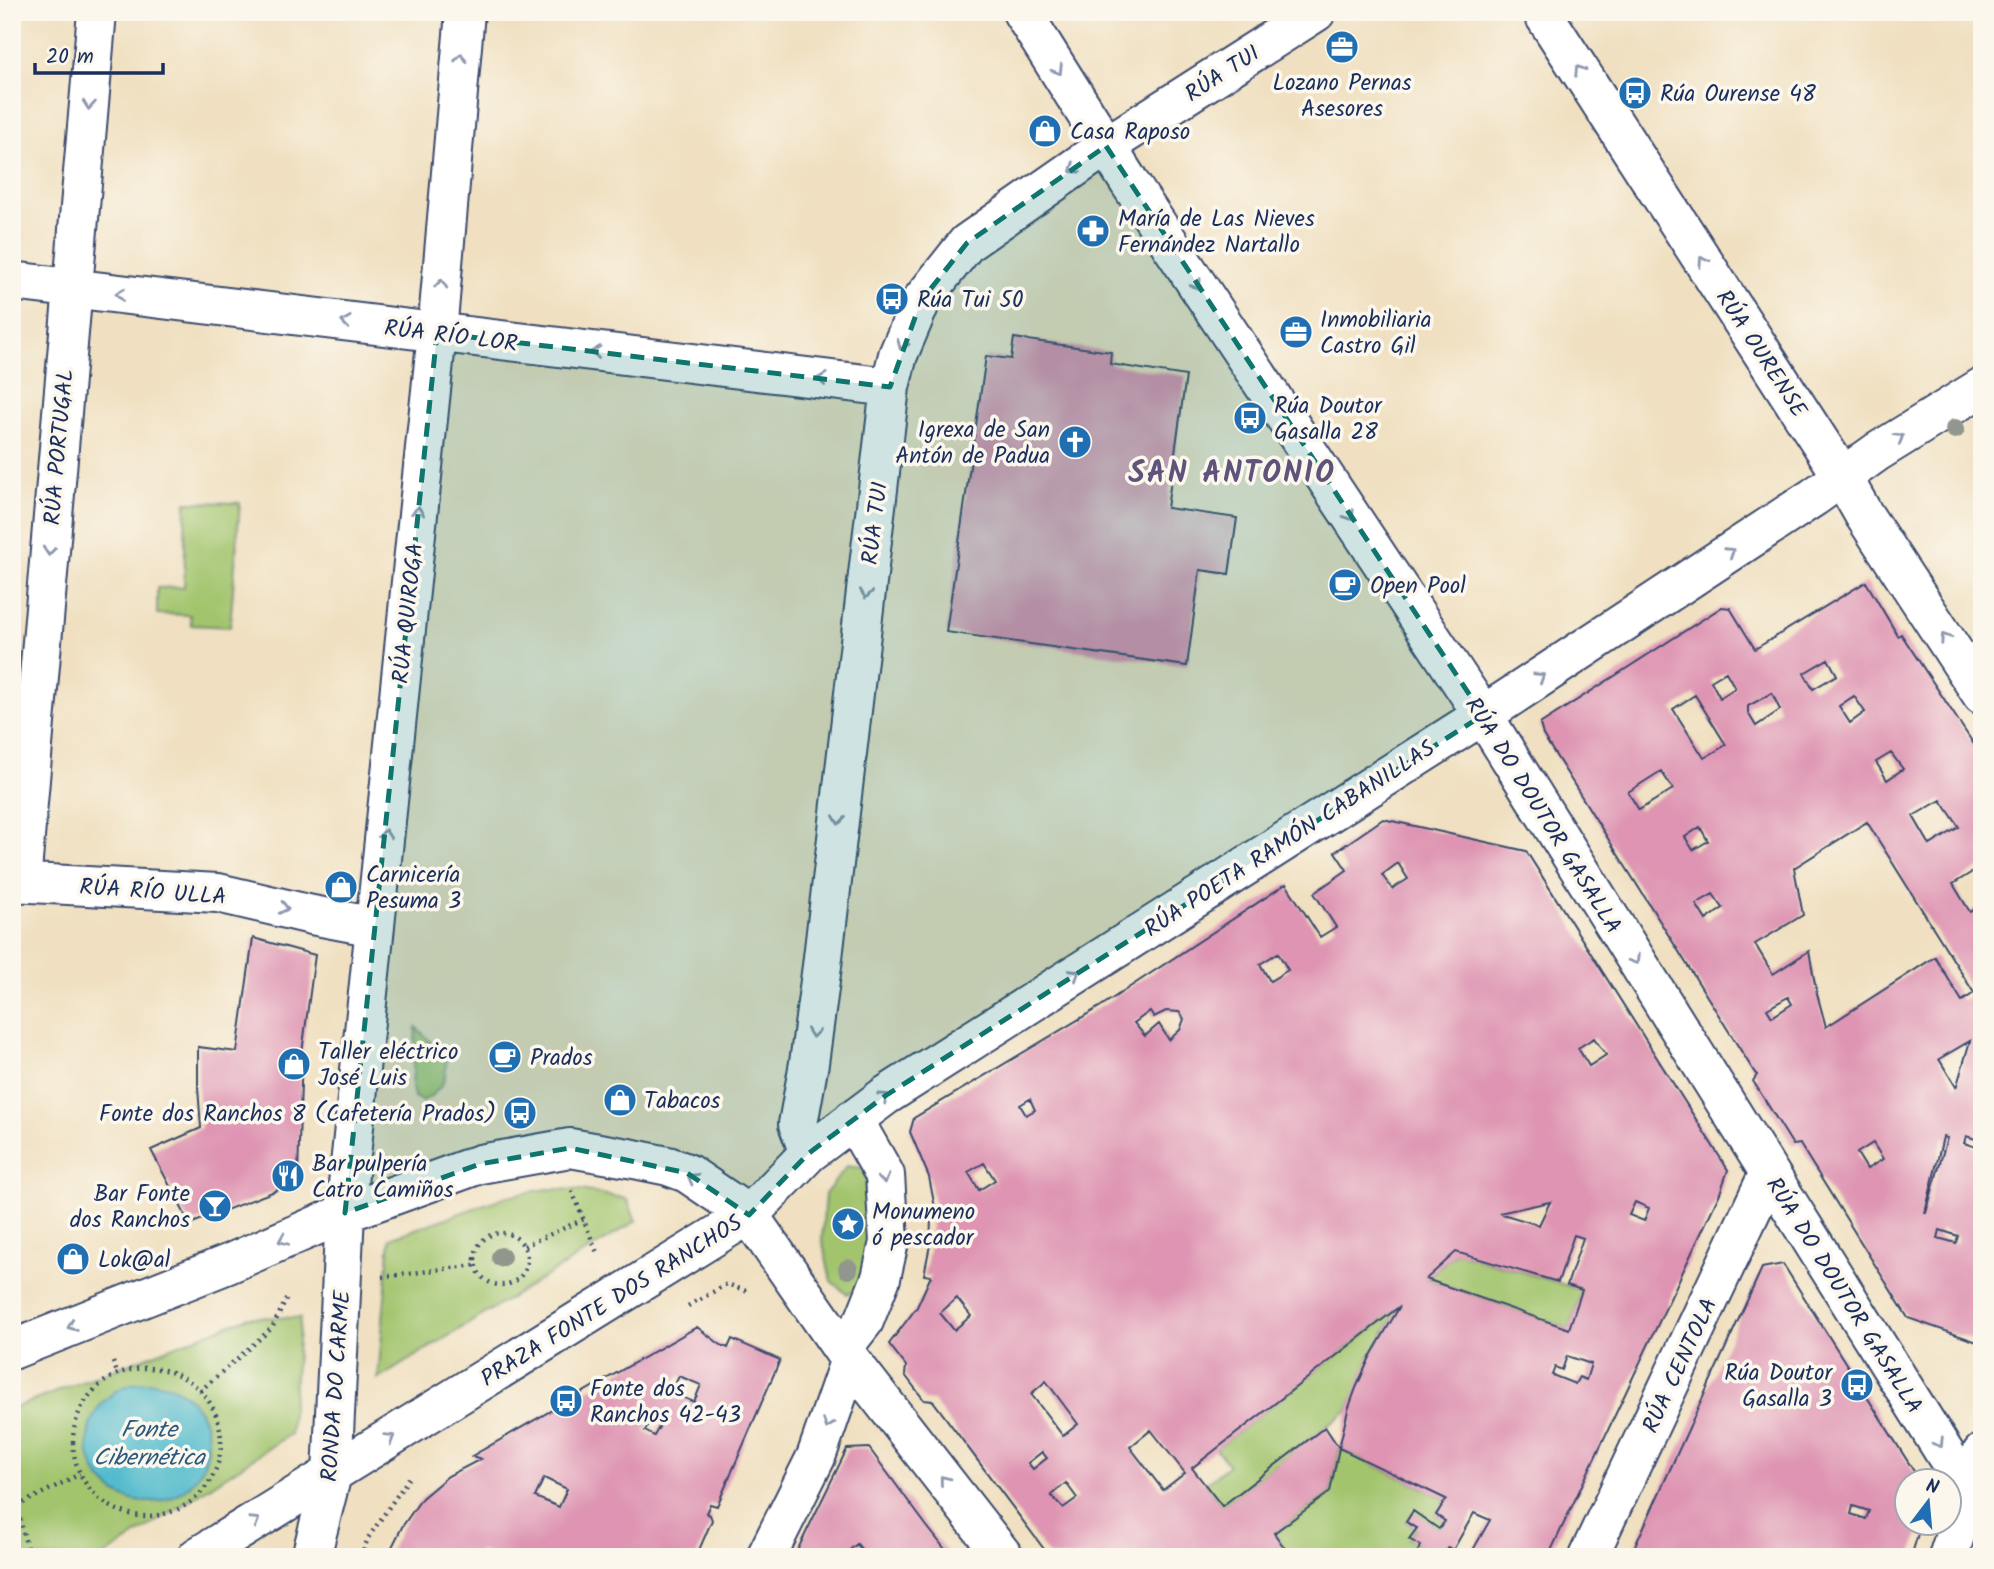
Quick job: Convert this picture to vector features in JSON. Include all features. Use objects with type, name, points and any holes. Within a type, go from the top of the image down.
[{"type":"street","name":"RÚA PORTUGAL","points":[[16,883],[97,12]]},
{"type":"street","name":"RÚA QUIROGA","points":[[345,1213],[436,333],[465,12]]},
{"type":"street","name":"RÚA DO DOUTOR GASALLA","points":[[1022,12],[1106,146],[1483,715],[1969,1492]]},
{"type":"street","name":"RÚA TUI","points":[[810,1153],[797,1124],[811,1051],[822,965],[890,387],[898,355],[921,301],[967,243],[1106,146],[1316,12]]},
{"type":"street","name":"RÚA OURENSE","points":[[1542,12],[1982,695]]},
{"type":"street","name":"RÚA RÍO LOR","points":[[12,281],[890,387]]},
{"type":"street","name":"RÚA POETA RAMÓN CABANILLAS","points":[[749,1215],[810,1153],[897,1088],[1483,715],[1877,452],[1982,387]]},
{"type":"street","name":"RÚA RÍO ULLA","points":[[16,883],[218,892],[375,927]]},
{"type":"street","points":[[766,1557],[816,1457],[846,1354],[864,1321],[881,1278],[889,1242],[885,1175],[853,1119]]},
{"type":"street","name":"PRAZA FONTE DOS RANCHOS","points":[[12,1350],[229,1264],[345,1213],[480,1164],[570,1148],[646,1161],[688,1174],[749,1215],[197,1557]]},
{"type":"street","name":"RÚA CENTOLA","points":[[1588,1557],[1769,1173]]},
{"type":"street","name":"RONDA DO CARME","points":[[311,1557],[332,1474],[345,1213]]},
{"type":"street","points":[[749,1215],[846,1354],[1004,1557]]},
{"type":"street","points":[[1948,1557],[1982,1453]]},
{"type":"path","points":[[568,1180],[598,1255]]},
{"type":"path","points":[[524,1246],[584,1219]]},
{"type":"path","points":[[504,1232],[516,1237],[524,1246],[527,1259],[525,1271],[516,1281],[504,1286],[491,1284],[481,1276],[475,1265],[475,1252],[481,1241],[492,1234],[504,1232]]},
{"type":"path","points":[[380,1278],[475,1265]]},
{"type":"path","points":[[686,1307],[727,1284],[750,1292]]},
{"type":"path","points":[[200,1391],[272,1328],[288,1296]]},
{"type":"path","points":[[113,1362],[118,1375]]},
{"type":"path","points":[[151,1368],[174,1373],[200,1391],[211,1403],[219,1424],[221,1448],[216,1471],[191,1505],[163,1514],[139,1516],[111,1507],[91,1491],[80,1474],[73,1449],[74,1427],[78,1414],[94,1390],[106,1380],[127,1370],[151,1368]]},
{"type":"path","points":[[361,1557],[368,1538],[389,1504],[407,1479],[419,1472]]},
{"type":"path","points":[[17,1506],[80,1474]]},
{"type":"path","points":[[12,1500],[17,1506],[29,1557]]},
{"type":"highlighted area","points":[[1106,146],[1483,715],[885,1096],[809,1153],[749,1215],[687,1173],[570,1148],[480,1164],[345,1213],[437,333],[890,387],[921,301],[967,243]]},
{"type":"green space","points":[[186,502],[240,503],[230,627],[191,625],[190,615],[157,614],[157,588],[184,587]]},
{"type":"green space","points":[[416,1027],[446,1057],[446,1072],[442,1084],[423,1101],[414,1097],[412,1087]]},
{"type":"green space","points":[[847,1166],[863,1168],[875,1189],[875,1259],[863,1287],[847,1294],[831,1281],[822,1239],[825,1194]]},
{"type":"green space","points":[[547,1189],[581,1190],[627,1199],[636,1221],[378,1379],[390,1238],[508,1196]]},
{"type":"green space","points":[[1456,1252],[1582,1290],[1569,1329],[1426,1279]]},
{"type":"green space","points":[[1400,1306],[1370,1357],[1348,1410],[1222,1506],[1205,1484],[1229,1465],[1216,1449]]},
{"type":"green space","points":[[249,1317],[300,1318],[290,1434],[103,1557],[12,1557],[12,1409]]},
{"type":"green space","points":[[1339,1448],[1446,1499],[1436,1515],[1445,1521],[1439,1529],[1413,1512],[1406,1522],[1417,1528],[1409,1539],[1421,1546],[1414,1557],[1291,1557],[1274,1533],[1330,1492]]},
{"type":"water","name":"Fonte Cibernética","points":[[148,1382],[171,1387],[190,1400],[203,1419],[208,1442],[203,1465],[190,1484],[171,1497],[148,1502],[125,1497],[106,1484],[93,1465],[88,1442],[93,1419],[106,1400],[125,1387]]},
{"type":"building","name":"Igrexa de San Antón de Padua","points":[[1014,338],[1111,352],[1110,364],[1186,376],[1167,508],[1237,518],[1229,574],[1200,570],[1187,666],[946,632],[986,356],[1011,359]]},
{"type":"building","points":[[1866,582],[1898,636],[1901,634],[1979,752],[1977,753],[1982,761],[1982,866],[1953,884],[1970,912],[1982,905],[1982,1141],[1966,1136],[1964,1143],[1982,1149],[1980,1343],[1908,1318],[1800,1144],[1793,1145],[1753,1081],[1757,1075],[1543,735],[1540,724],[1722,607],[1730,608],[1755,649]],"holes":[[[1828,659],[1837,675],[1813,689],[1804,673]],[[1726,672],[1735,688],[1720,698],[1711,681]],[[1772,693],[1780,710],[1756,726],[1748,713],[1748,706]],[[1695,695],[1726,745],[1704,758],[1673,709]],[[1854,696],[1865,712],[1850,723],[1839,706]],[[1891,753],[1903,769],[1887,780],[1876,762]],[[1661,771],[1673,789],[1639,810],[1628,792]],[[1941,800],[1959,827],[1930,845],[1913,816]],[[1867,822],[1974,993],[1962,1001],[1935,957],[1826,1027],[1809,951],[1773,974],[1755,944],[1803,915],[1794,868]],[[1700,827],[1708,841],[1693,850],[1685,837]],[[1713,894],[1723,908],[1706,920],[1696,904]],[[1788,997],[1792,1004],[1772,1017],[1767,1009]],[[1970,1041],[1956,1087],[1939,1059]],[[1943,1137],[1947,1138],[1926,1213],[1925,1213]],[[1873,1143],[1883,1159],[1867,1169],[1857,1153]],[[1940,1230],[1958,1236],[1956,1243],[1938,1238]]]},
{"type":"building","points":[[1383,819],[1526,851],[1728,1170],[1720,1193],[1548,1557],[1469,1557],[1490,1520],[1474,1513],[1453,1550],[1448,1547],[1442,1557],[1414,1557],[1421,1546],[1409,1539],[1417,1528],[1406,1522],[1413,1511],[1439,1529],[1445,1521],[1436,1515],[1446,1499],[1339,1448],[1330,1492],[1274,1533],[1291,1557],[1050,1557],[933,1401],[924,1400],[905,1375],[906,1366],[889,1344],[917,1307],[931,1276],[924,1275],[930,1245],[931,1219],[937,1218],[929,1177],[910,1132],[914,1118],[1101,1006],[1286,884],[1320,937],[1336,927],[1314,893],[1347,870],[1335,852]],"holes":[[[1398,863],[1408,879],[1392,889],[1382,875]],[[1278,953],[1288,970],[1270,981],[1260,964]],[[1150,1011],[1154,1017],[1166,1011],[1179,1012],[1184,1019],[1180,1030],[1169,1040],[1159,1024],[1145,1036],[1134,1023]],[[1594,1038],[1606,1055],[1589,1066],[1578,1048]],[[1030,1099],[1035,1110],[1026,1115],[1020,1105]],[[984,1163],[995,1180],[979,1190],[968,1172]],[[1550,1202],[1539,1225],[1499,1213]],[[1635,1202],[1649,1208],[1644,1221],[1629,1215]],[[1574,1235],[1583,1238],[1567,1285],[1582,1290],[1569,1329],[1426,1279],[1456,1252],[1558,1282]],[[957,1298],[971,1316],[954,1330],[940,1313]],[[1400,1306],[1370,1357],[1356,1388],[1339,1448],[1325,1427],[1222,1506],[1192,1468]],[[1567,1356],[1591,1364],[1586,1380],[1579,1377],[1575,1384],[1552,1375],[1555,1367],[1562,1370]],[[1046,1381],[1078,1424],[1063,1436],[1031,1394]],[[1151,1430],[1185,1473],[1163,1490],[1130,1447]],[[1042,1452],[1047,1458],[1033,1469],[1028,1463]],[[1066,1483],[1077,1498],[1063,1508],[1051,1495]]]},
{"type":"building","points":[[253,938],[315,955],[302,1053],[298,1174],[275,1191],[190,1224],[151,1150],[201,1128],[198,1047],[237,1052]]},
{"type":"building","points":[[1783,1264],[1912,1468],[1892,1468],[1892,1538],[1917,1538],[1911,1557],[1630,1557],[1762,1268]],"holes":[[[1853,1506],[1869,1511],[1866,1519],[1851,1514]]]},
{"type":"building","points":[[697,1327],[728,1348],[732,1339],[780,1360],[717,1506],[710,1504],[706,1513],[712,1520],[696,1557],[494,1557],[479,1550],[477,1557],[387,1557],[402,1527],[422,1498],[448,1476],[481,1459],[472,1456]],"holes":[[[679,1376],[701,1385],[694,1402],[671,1393]],[[652,1414],[663,1420],[654,1436],[645,1431]],[[544,1478],[567,1489],[559,1507],[535,1497]]]},
{"type":"building","points":[[869,1448],[951,1557],[868,1557],[857,1544],[841,1557],[794,1557],[847,1449]]},
{"type":"place","name":"Lozano Pernas Asesores","points":[[1342,47]]},
{"type":"place","name":"Rúa Ourense 48","points":[[1635,93]]},
{"type":"place","name":"Casa Raposo","points":[[1045,131]]},
{"type":"place","name":"María de Las Nieves Fernández Nartallo","points":[[1093,231]]},
{"type":"place","name":"Rúa Tui 50","points":[[892,299]]},
{"type":"place","name":"Inmobiliaria Castro Gil","points":[[1296,332]]},
{"type":"place","name":"Rúa Doutor Gasalla 28","points":[[1250,418]]},
{"type":"place","name":"Igrexa de San Antón de Padua","points":[[1075,442]]},
{"type":"place","name":"Open Pool","points":[[1345,585]]},
{"type":"place","name":"Carnicería Pesuma 3","points":[[341,887]]},
{"type":"place","name":"Prados","points":[[505,1057]]},
{"type":"place","name":"Taller eléctrico José Luis","points":[[294,1064]]},
{"type":"place","name":"Tabacos","points":[[620,1100]]},
{"type":"place","name":"Fonte dos Ranchos 8 (Cafetería Prados)","points":[[520,1113]]},
{"type":"place","name":"Bar pulpería Catro Camiños","points":[[288,1176]]},
{"type":"place","name":"Bar Fonte dos Ranchos","points":[[215,1206]]},
{"type":"place","name":"Monumeno ó pescador","points":[[848,1224]]},
{"type":"place","name":"Lok@al","points":[[73,1259]]},
{"type":"place","name":"Rúa Doutor Gasalla 3","points":[[1857,1385]]},
{"type":"place","name":"Fonte dos Ranchos 42-43","points":[[566,1401]]},
{"type":"district","name":"SAN ANTONIO","points":[[1232,472]]}]
